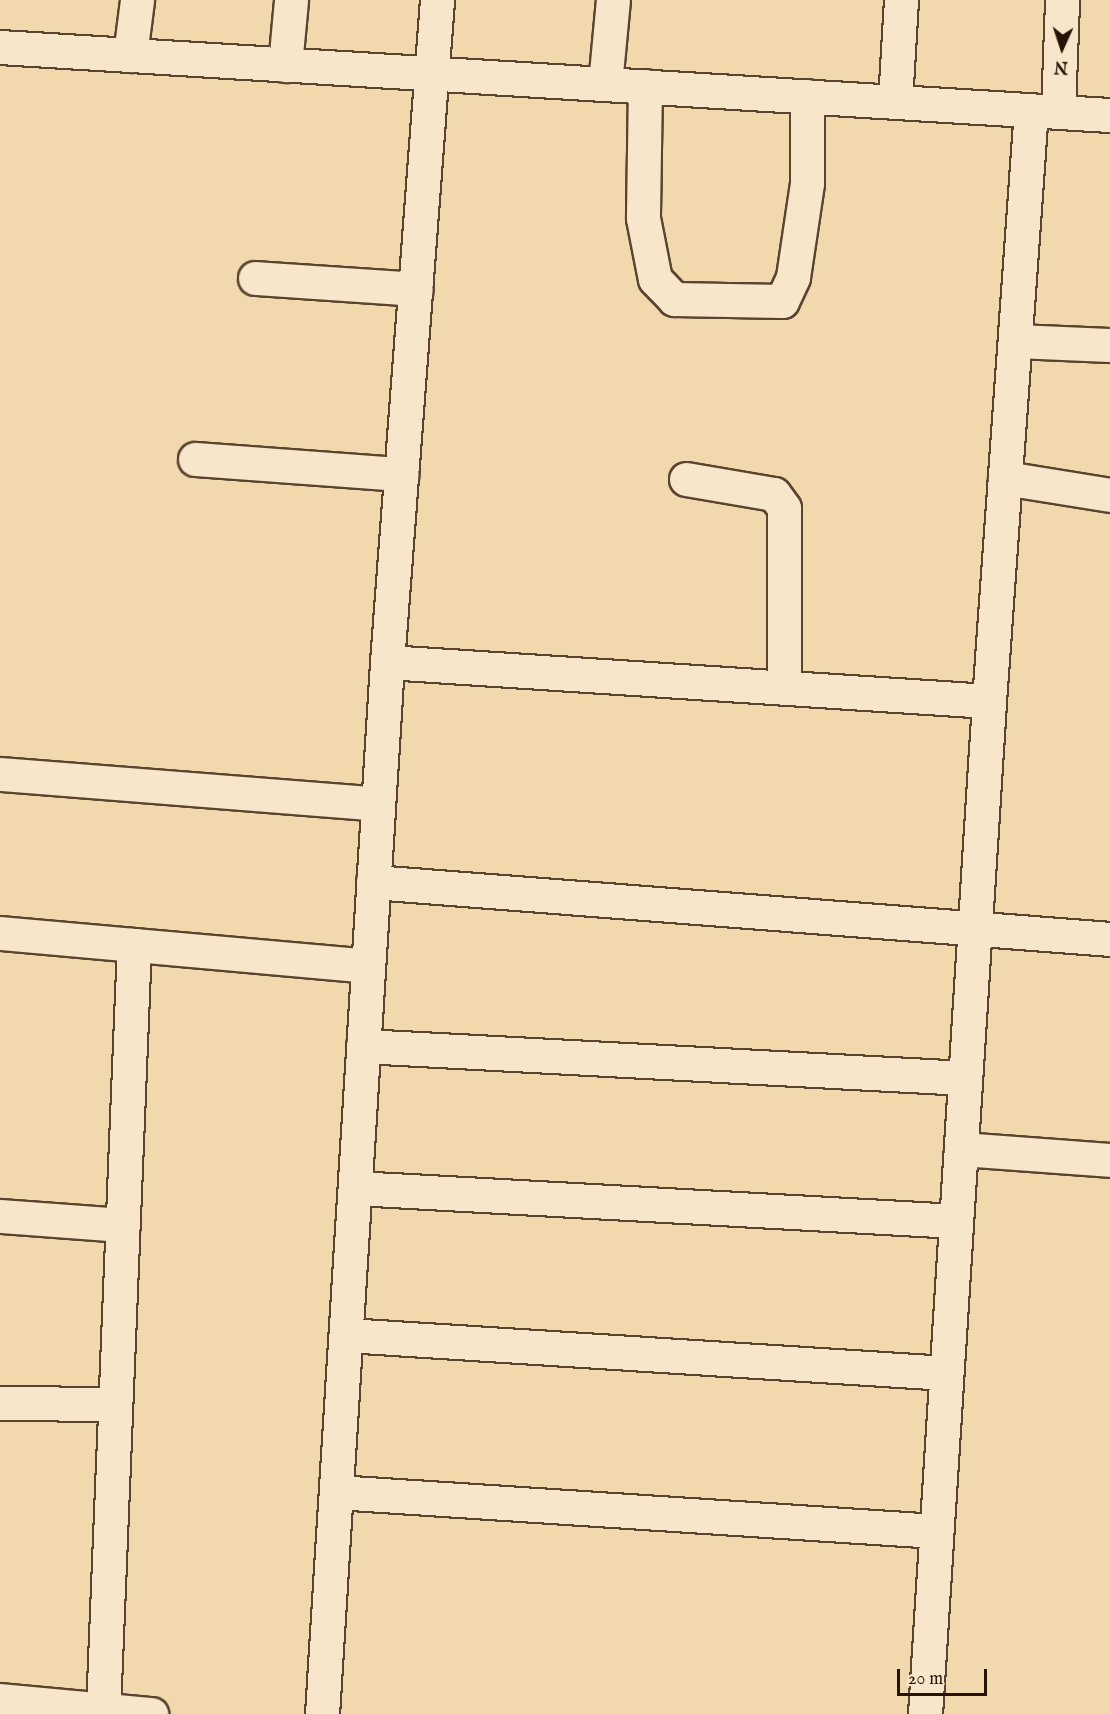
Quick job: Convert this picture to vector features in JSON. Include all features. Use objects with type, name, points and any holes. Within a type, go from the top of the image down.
[{"type":"street","points":[[130,55],[137,0]]},
{"type":"street","points":[[285,64],[291,0]]},
{"type":"street","points":[[322,1714],[387,662],[437,0]]},
{"type":"street","points":[[605,84],[613,0]]},
{"type":"street","points":[[895,102],[901,0]]},
{"type":"street","points":[[925,1714],[989,701],[1015,341],[1044,111],[1062,0]]},
{"type":"street","points":[[0,47],[1110,115]]},
{"type":"street","points":[[645,86],[643,218],[655,279],[674,299],[782,301],[793,277],[807,183],[807,96]]},
{"type":"street","points":[[255,278],[416,289]]},
{"type":"street","points":[[1015,341],[1110,345]]},
{"type":"street","points":[[195,459],[401,474]]},
{"type":"street","points":[[1005,478],[1110,495]]},
{"type":"street","points":[[686,479],[774,494],[784,508],[783,687]]},
{"type":"street","points":[[387,662],[989,701]]},
{"type":"street","points":[[0,774],[378,804]]},
{"type":"street","points":[[373,882],[1110,939]]},
{"type":"street","points":[[0,933],[368,966]]},
{"type":"street","points":[[103,1710],[134,945]]},
{"type":"street","points":[[363,1046],[965,1078]]},
{"type":"street","points":[[961,1149],[1110,1160]]},
{"type":"street","points":[[355,1188],[956,1221]]},
{"type":"street","points":[[0,1216],[123,1225]]},
{"type":"street","points":[[346,1335],[946,1373]]},
{"type":"street","points":[[0,1403],[115,1404]]},
{"type":"street","points":[[336,1492],[936,1531]]},
{"type":"street","points":[[0,1701],[151,1714]]}]
